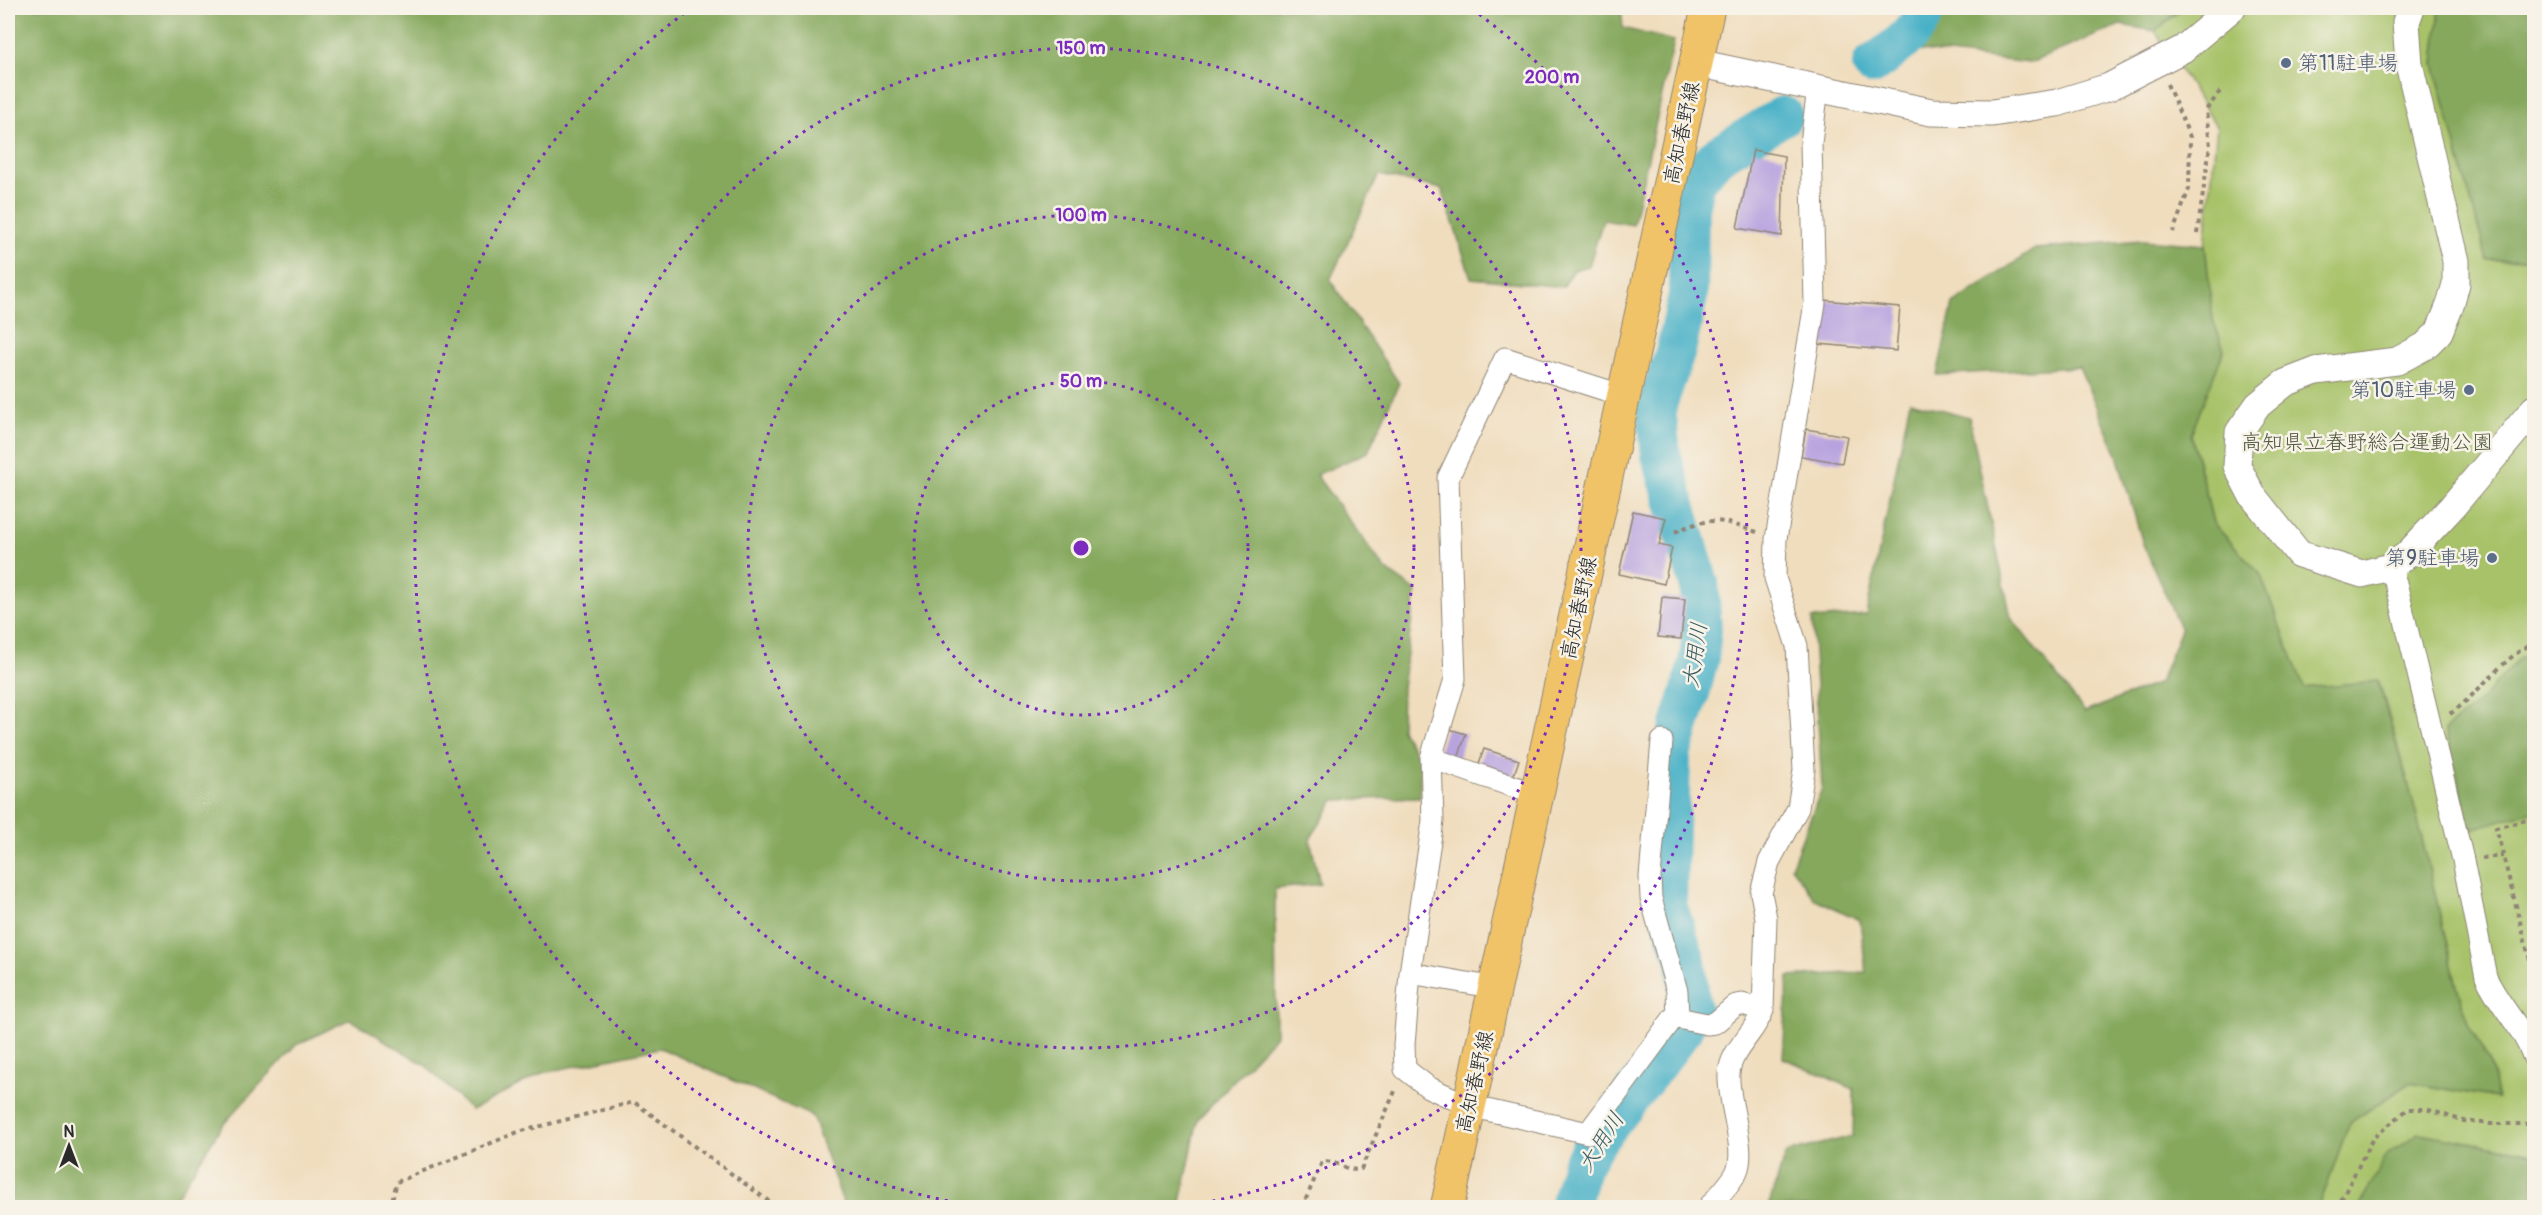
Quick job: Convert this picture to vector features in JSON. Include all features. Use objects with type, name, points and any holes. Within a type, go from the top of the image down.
[{"type":"main road","name":"高知春野線","points":[[1447,1208],[1708,8]]},
{"type":"street","points":[[1697,63],[1932,112],[1961,114],[2022,110],[2057,103],[2109,87],[2183,49],[2232,8]]},
{"type":"street","points":[[2411,8],[2406,22],[2409,64],[2456,261],[2456,284],[2450,305],[2439,332],[2425,346],[2397,362],[2316,371],[2285,383],[2258,405],[2239,432],[2237,466],[2252,495],[2299,554],[2362,574],[2390,567],[2407,555],[2452,507],[2535,409]]},
{"type":"street","points":[[1708,1208],[1737,1172],[1740,1158],[1729,1075],[1732,1061],[1759,1022],[1763,1010],[1766,918],[1761,893],[1769,862],[1798,808],[1804,770],[1797,646],[1775,578],[1776,539],[1815,303],[1811,143],[1818,88]]},
{"type":"street","points":[[1624,396],[1505,358],[1448,478],[1455,679],[1431,758],[1433,821],[1410,973],[1404,1045],[1405,1069],[1428,1087],[1469,1106],[1588,1133],[1674,1017],[1707,1024],[1720,1021],[1730,1008],[1736,1005],[1742,1004],[1763,1010]]},
{"type":"street","points":[[2390,567],[2397,587],[2463,860],[2486,977],[2492,992],[2518,1025],[2535,1058]]},
{"type":"street","points":[[1662,741],[1650,877],[1651,898],[1677,991],[1688,1020]]},
{"type":"street","points":[[1431,758],[1538,795]]},
{"type":"street","points":[[1410,973],[1496,988]]},
{"type":"path","points":[[2166,80],[2190,137],[2189,189],[2173,232]]},
{"type":"path","points":[[2197,234],[2210,146],[2206,110],[2223,88]]},
{"type":"path","points":[[1675,532],[1694,523],[1721,520],[1776,539]]},
{"type":"path","points":[[2449,715],[2468,702],[2517,650],[2535,643]]},
{"type":"path","points":[[2535,818],[2496,828],[2535,976]]},
{"type":"path","points":[[2474,859],[2503,856]]},
{"type":"path","points":[[1302,1208],[1322,1162],[1327,1161],[1354,1171],[1361,1169],[1405,1069]]},
{"type":"path","points":[[390,1208],[397,1182],[518,1132],[634,1102],[778,1208]]},
{"type":"path","points":[[2337,1208],[2373,1138],[2408,1108],[2426,1108],[2464,1121],[2490,1124],[2535,1124]]},
{"type":"green space","points":[[8,8],[1621,8],[1623,28],[1674,41],[1633,225],[1603,220],[1589,266],[1574,270],[1563,287],[1471,278],[1442,189],[1379,175],[1330,280],[1399,383],[1368,452],[1316,475],[1385,569],[1416,591],[1402,688],[1401,730],[1420,760],[1420,797],[1335,800],[1310,839],[1320,884],[1275,889],[1276,1035],[1198,1119],[1180,1207],[840,1207],[843,1202],[812,1116],[660,1048],[542,1073],[471,1110],[425,1065],[350,1019],[296,1045],[221,1127],[170,1207],[8,1207]]},
{"type":"green space","points":[[1931,8],[2183,8],[2155,31],[2120,25],[2030,63],[1913,50]]},
{"type":"green space","name":"高知県立春野総合運動公園","points":[[2183,8],[2440,8],[2434,65],[2487,260],[2534,259],[2534,1207],[2319,1207],[2349,1123],[2410,1083],[2497,1098],[2489,1061],[2468,1024],[2456,983],[2413,801],[2379,681],[2304,688],[2260,574],[2213,523],[2191,433],[2224,350],[2213,320],[2205,245],[2217,127],[2155,31]]},
{"type":"green space","points":[[2440,8],[2534,8],[2534,259],[2487,260],[2434,65]]},
{"type":"green space","points":[[2143,240],[2205,245],[2213,320],[2224,350],[2191,434],[2213,523],[2260,574],[2304,688],[2378,681],[2413,801],[2456,983],[2468,1024],[2489,1061],[2498,1098],[2410,1083],[2349,1123],[2319,1207],[1768,1207],[1786,1153],[1853,1136],[1854,1089],[1783,1058],[1788,977],[1866,972],[1860,920],[1815,899],[1791,867],[1822,788],[1812,619],[1866,615],[1910,401],[1969,417],[2011,618],[2085,712],[2159,683],[2181,630],[2143,544],[2117,455],[2079,367],[1937,375],[1953,304],[2035,249]]},
{"type":"green space","points":[[2534,653],[2534,811],[2471,829],[2445,729],[2477,705],[2519,658]]},
{"type":"green space","points":[[2419,1133],[2534,1154],[2534,1207],[2359,1207],[2387,1155]]},
{"type":"building","points":[[1753,150],[1784,156],[1782,236],[1737,228]]},
{"type":"building","points":[[1823,300],[1900,307],[1896,351],[1819,344]]},
{"type":"building","points":[[1806,429],[1847,436],[1842,463],[1801,456]]},
{"type":"building","points":[[1633,511],[1666,518],[1659,545],[1672,548],[1664,584],[1619,574]]},
{"type":"building","points":[[1662,597],[1685,599],[1681,639],[1658,637]]},
{"type":"building","points":[[1446,728],[1466,734],[1457,762],[1437,756]]},
{"type":"building","points":[[1484,749],[1519,760],[1512,780],[1477,769]]},
{"type":"waterway","name":"大用川","points":[[1872,65],[1911,34],[1925,8]]},
{"type":"waterway","name":"大用川","points":[[1569,1208],[1581,1167],[1593,1146],[1682,1031],[1691,1010],[1686,961],[1667,905],[1671,754],[1691,690],[1699,658],[1702,630],[1699,583],[1661,455],[1656,408],[1676,350],[1688,296],[1689,208],[1695,181],[1717,156],[1783,116]]},
{"type":"place","name":"第11駐車場","points":[[2286,63]]},
{"type":"place","name":"第10駐車場","points":[[2469,390]]},
{"type":"place","name":"第9駐車場","points":[[2492,558]]}]
